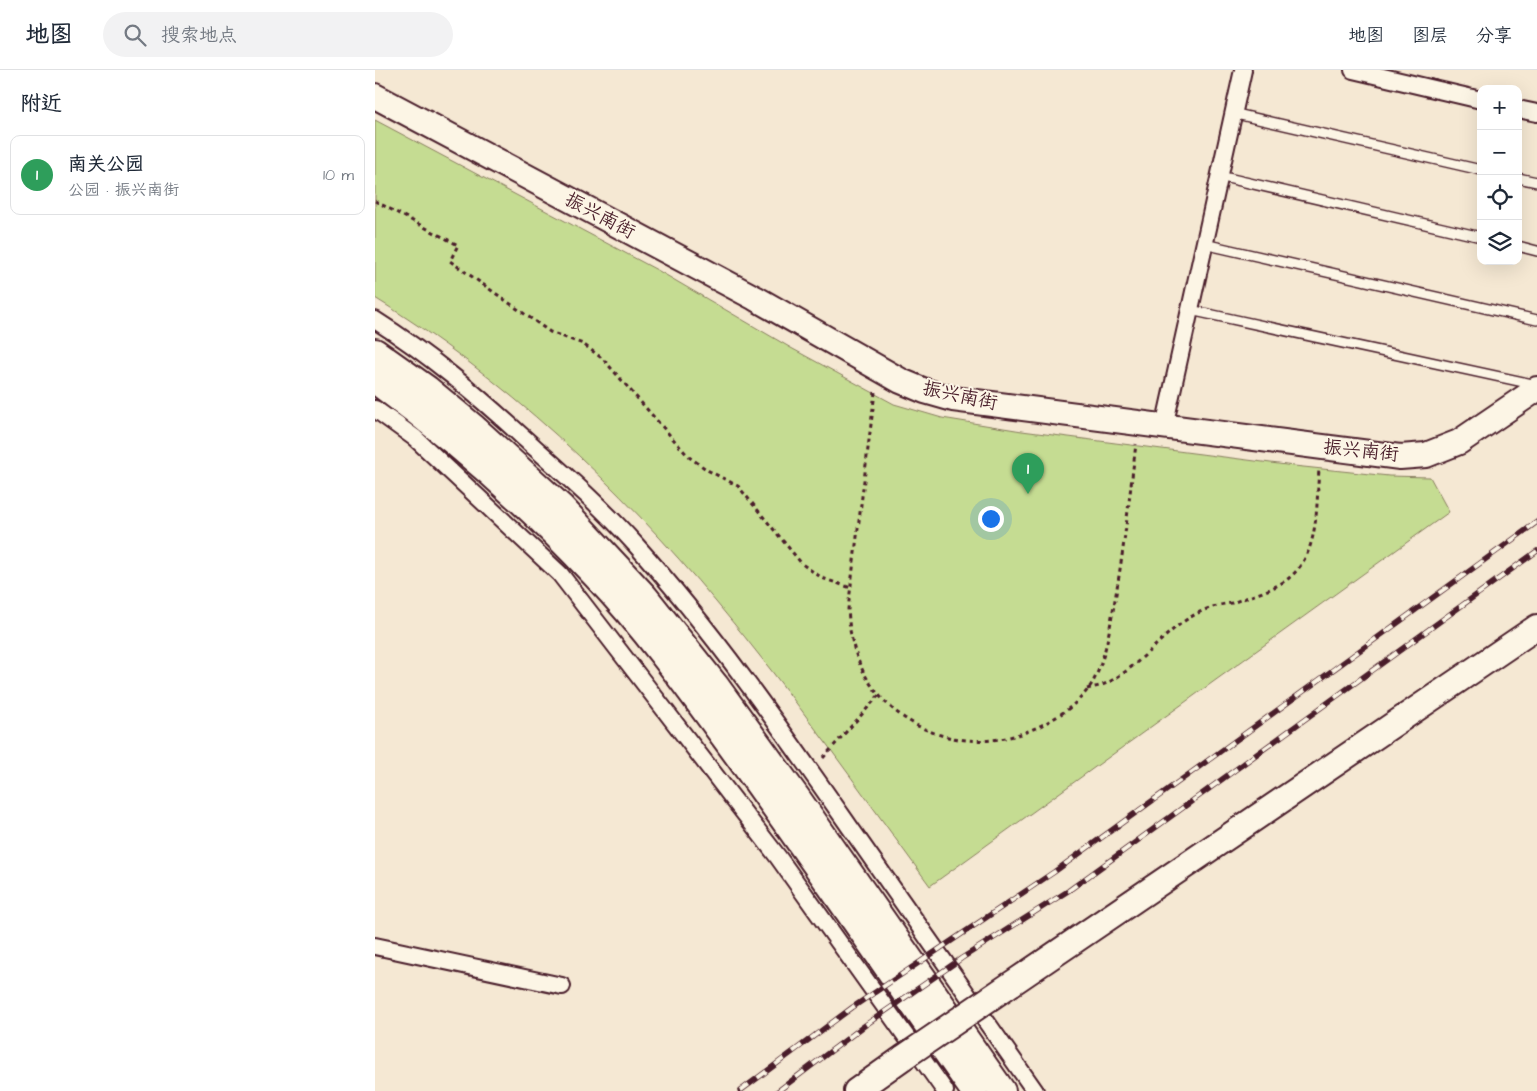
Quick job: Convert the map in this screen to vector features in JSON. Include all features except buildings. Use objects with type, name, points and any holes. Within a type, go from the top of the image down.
[{"type":"main road","points":[[375,352],[427,389],[561,507],[645,597],[715,685],[781,776],[1002,1091]]},
{"type":"main road","points":[[375,380],[459,446],[545,524],[597,576],[628,612],[696,699],[778,812],[973,1091]]},
{"type":"street","points":[[1164,428],[1243,70]]},
{"type":"street","points":[[1353,70],[1477,99]]},
{"type":"street","name":"振兴南街","points":[[375,96],[755,298],[878,369],[925,392],[953,399],[1164,428],[1400,457],[1426,455],[1459,442],[1537,387]]},
{"type":"street","points":[[1522,110],[1537,113]]},
{"type":"street","points":[[375,320],[444,368],[492,408],[579,488],[633,542],[666,580],[736,669],[811,771],[1035,1091]]},
{"type":"street","points":[[375,409],[415,438],[560,574],[778,857],[945,1091]]},
{"type":"street","points":[[855,1091],[1537,627]]},
{"type":"street","points":[[375,946],[562,986]]},
{"type":"lane","points":[[1232,113],[1477,169]]},
{"type":"lane","points":[[1219,176],[1477,236]]},
{"type":"lane","points":[[1522,179],[1537,182]]},
{"type":"lane","points":[[1204,244],[1537,320]]},
{"type":"lane","points":[[1522,247],[1537,250]]},
{"type":"lane","points":[[1190,310],[1537,387]]},
{"type":"path","points":[[375,201],[458,246],[450,262],[550,332],[583,344],[603,359],[689,458],[709,471],[731,481],[743,492],[752,506],[803,564],[823,578],[851,588]]},
{"type":"path","points":[[878,369],[848,609],[851,636],[865,674],[879,695],[898,715],[933,734],[955,740],[987,741],[1020,734],[1043,724],[1069,708],[1086,690],[1100,663],[1109,634],[1117,589],[1138,424]]},
{"type":"path","points":[[1086,690],[1108,683],[1141,659],[1185,619],[1232,603],[1289,578],[1309,551],[1313,537],[1321,447]]},
{"type":"path","points":[[811,771],[879,695]]},
{"type":"green space","points":[[375,120],[659,271],[791,348],[894,404],[942,418],[1022,431],[1294,466],[1389,476],[1430,477],[1449,512],[930,886],[772,671],[716,602],[640,517],[600,476],[514,398],[469,362],[375,298]]},
{"type":"railway","points":[[740,1091],[853,1007],[1054,872],[1537,522]]},
{"type":"railway","points":[[778,1091],[864,1026],[962,958],[1068,891],[1537,551]]},
{"type":"place","name":"南关公园","points":[[1028,494]]}]
